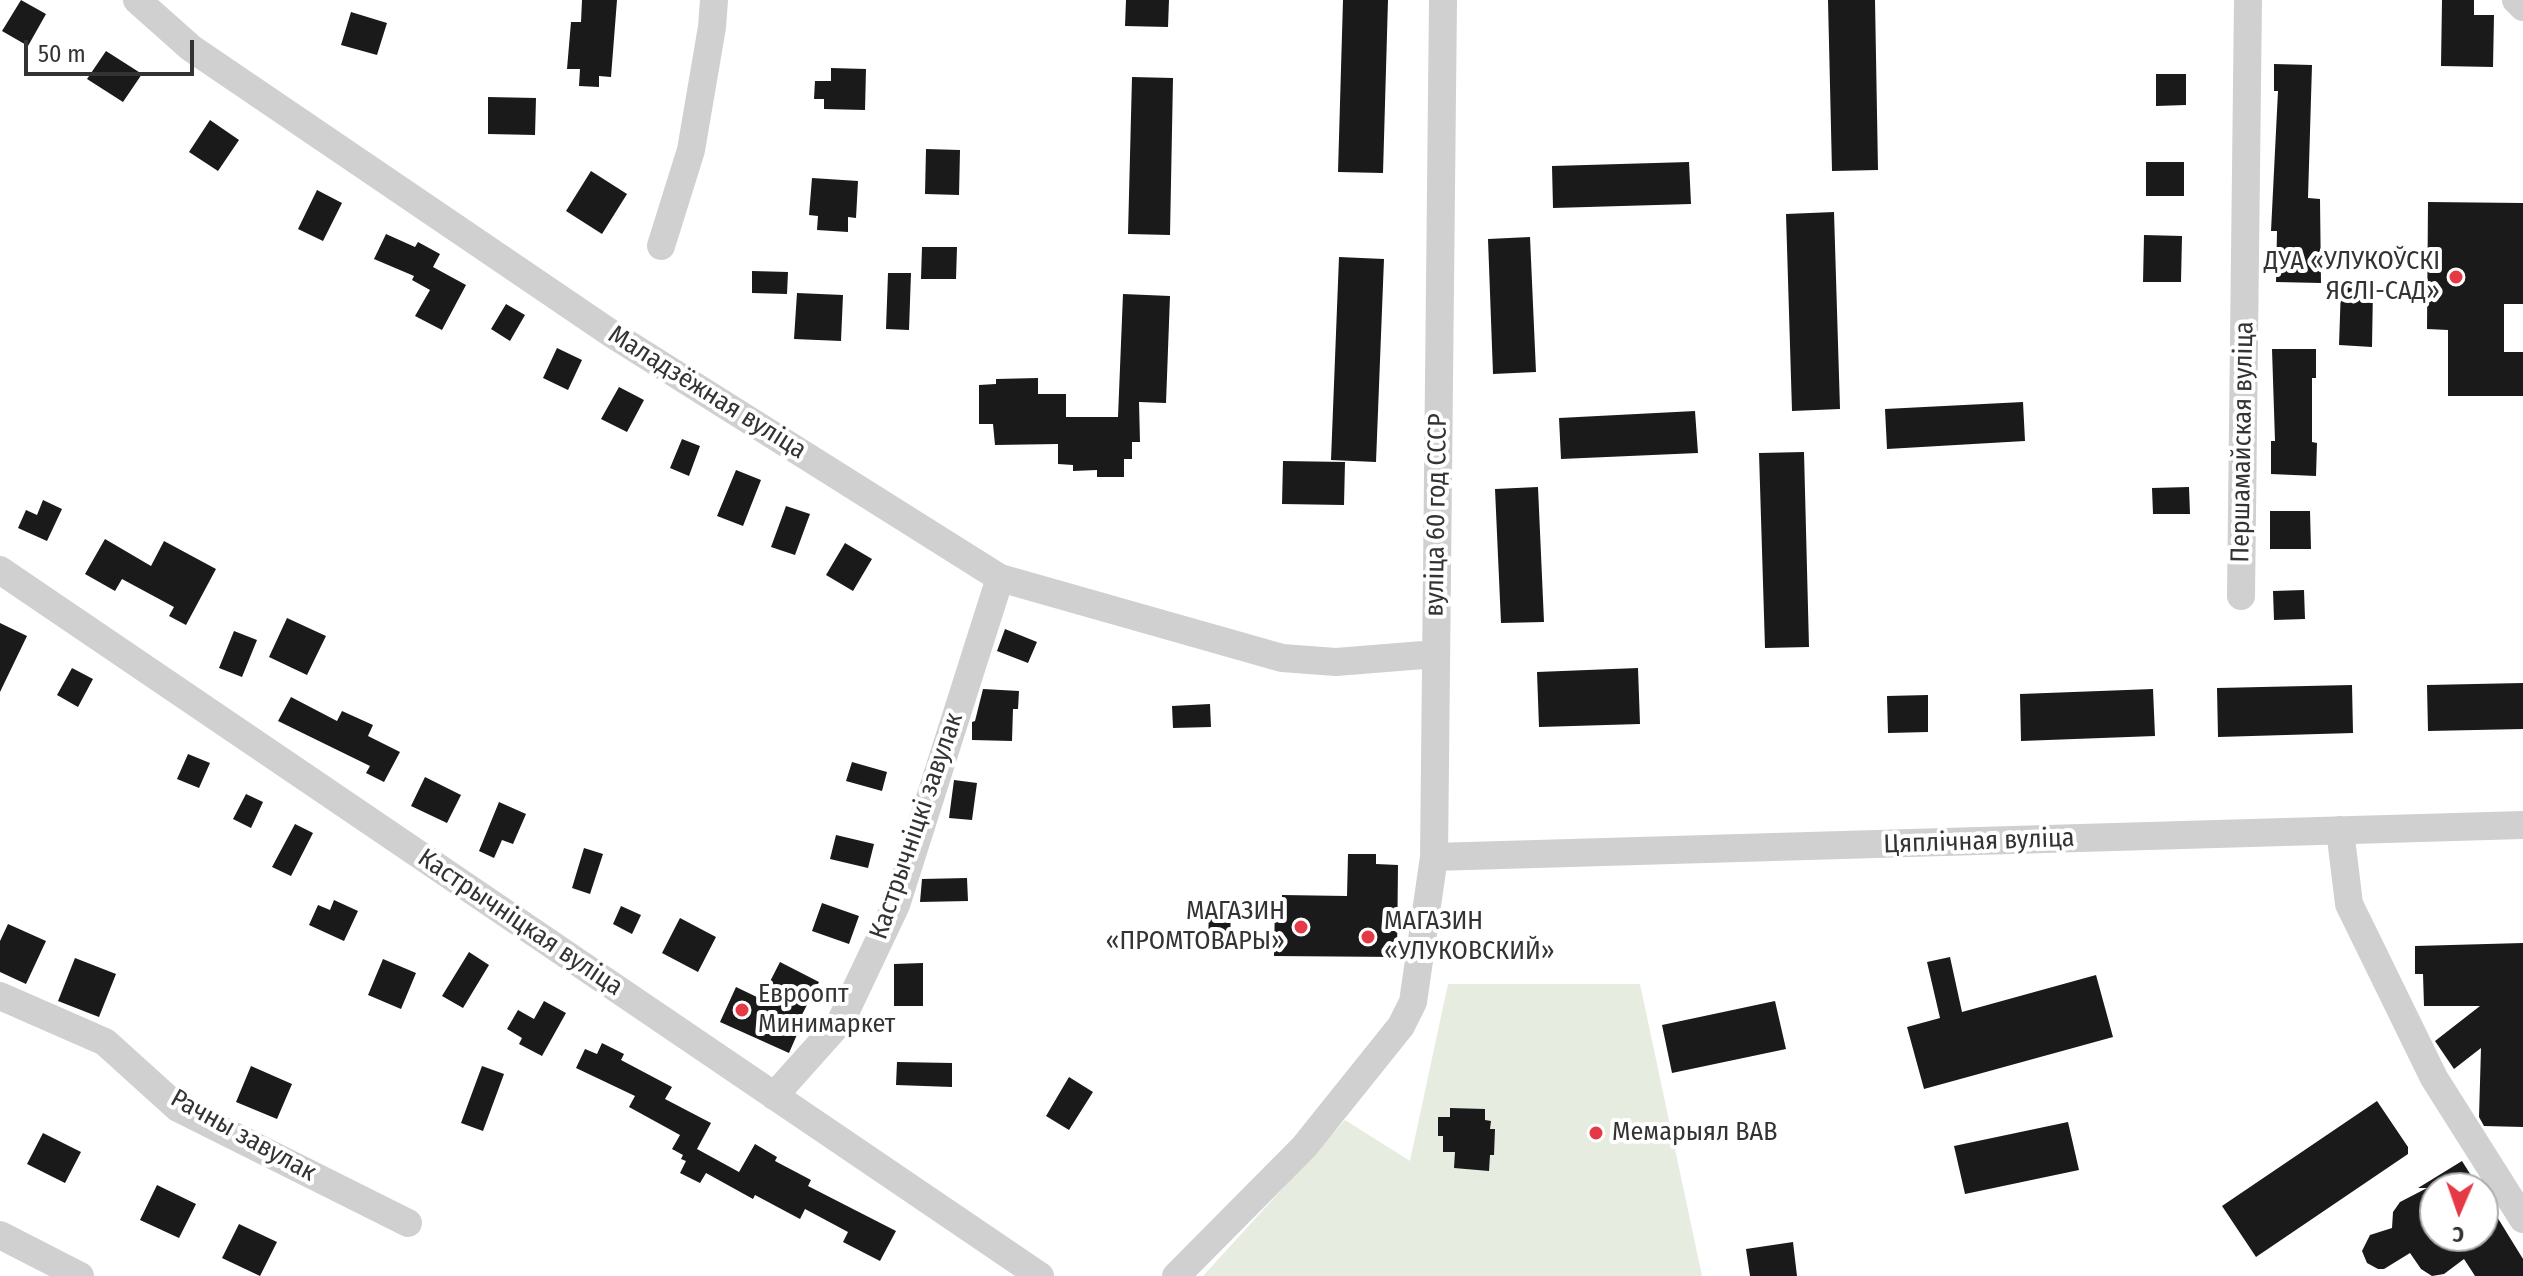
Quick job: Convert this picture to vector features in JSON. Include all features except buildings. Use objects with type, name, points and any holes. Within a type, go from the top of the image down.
[{"type":"street","name":"Маладзёжная вуліца","points":[[137,0],[191,48],[612,334],[1000,578],[1230,646],[1282,658],[1336,662],[1436,654]]},
{"type":"street","points":[[661,246],[691,150],[714,0]]},
{"type":"street","name":"вуліца 60 год СССР","points":[[1176,1276],[1304,1147],[1401,1026],[1413,1002],[1434,857],[1443,0]]},
{"type":"street","name":"Першамайская вуліца","points":[[2241,596],[2248,0]]},
{"type":"street","points":[[2516,0],[2523,7]]},
{"type":"street","name":"Кастрычніцкая вуліца","points":[[0,570],[1040,1276]]},
{"type":"street","name":"Кастрычніцкі завулак","points":[[774,1096],[841,1021],[896,905],[1000,578]]},
{"type":"street","name":"Цяплічная вуліца","points":[[1434,857],[2523,825]]},
{"type":"street","points":[[2340,830],[2349,904],[2434,1078],[2523,1219]]},
{"type":"street","name":"Рачны завулак","points":[[0,996],[105,1042],[178,1108],[408,1223]]},
{"type":"street","points":[[0,1235],[80,1276]]},
{"type":"shaded area","points":[[1448,984],[1640,984],[1702,1276],[1203,1276],[1345,1120],[1410,1161]]},
{"type":"place","name":"ДУА «УЛУКОЎСКІ ЯСЛІ-САД»","points":[[2456,277]]},
{"type":"place","name":"МАГАЗИН «ПРОМТОВАРЫ»","points":[[1301,927]]},
{"type":"place","name":"МАГАЗИН «УЛУКОВСКИЙ»","points":[[1368,937]]},
{"type":"place","name":"Евроопт Минимаркет","points":[[742,1010]]},
{"type":"place","name":"Мемарыял ВАВ","points":[[1596,1133]]}]
